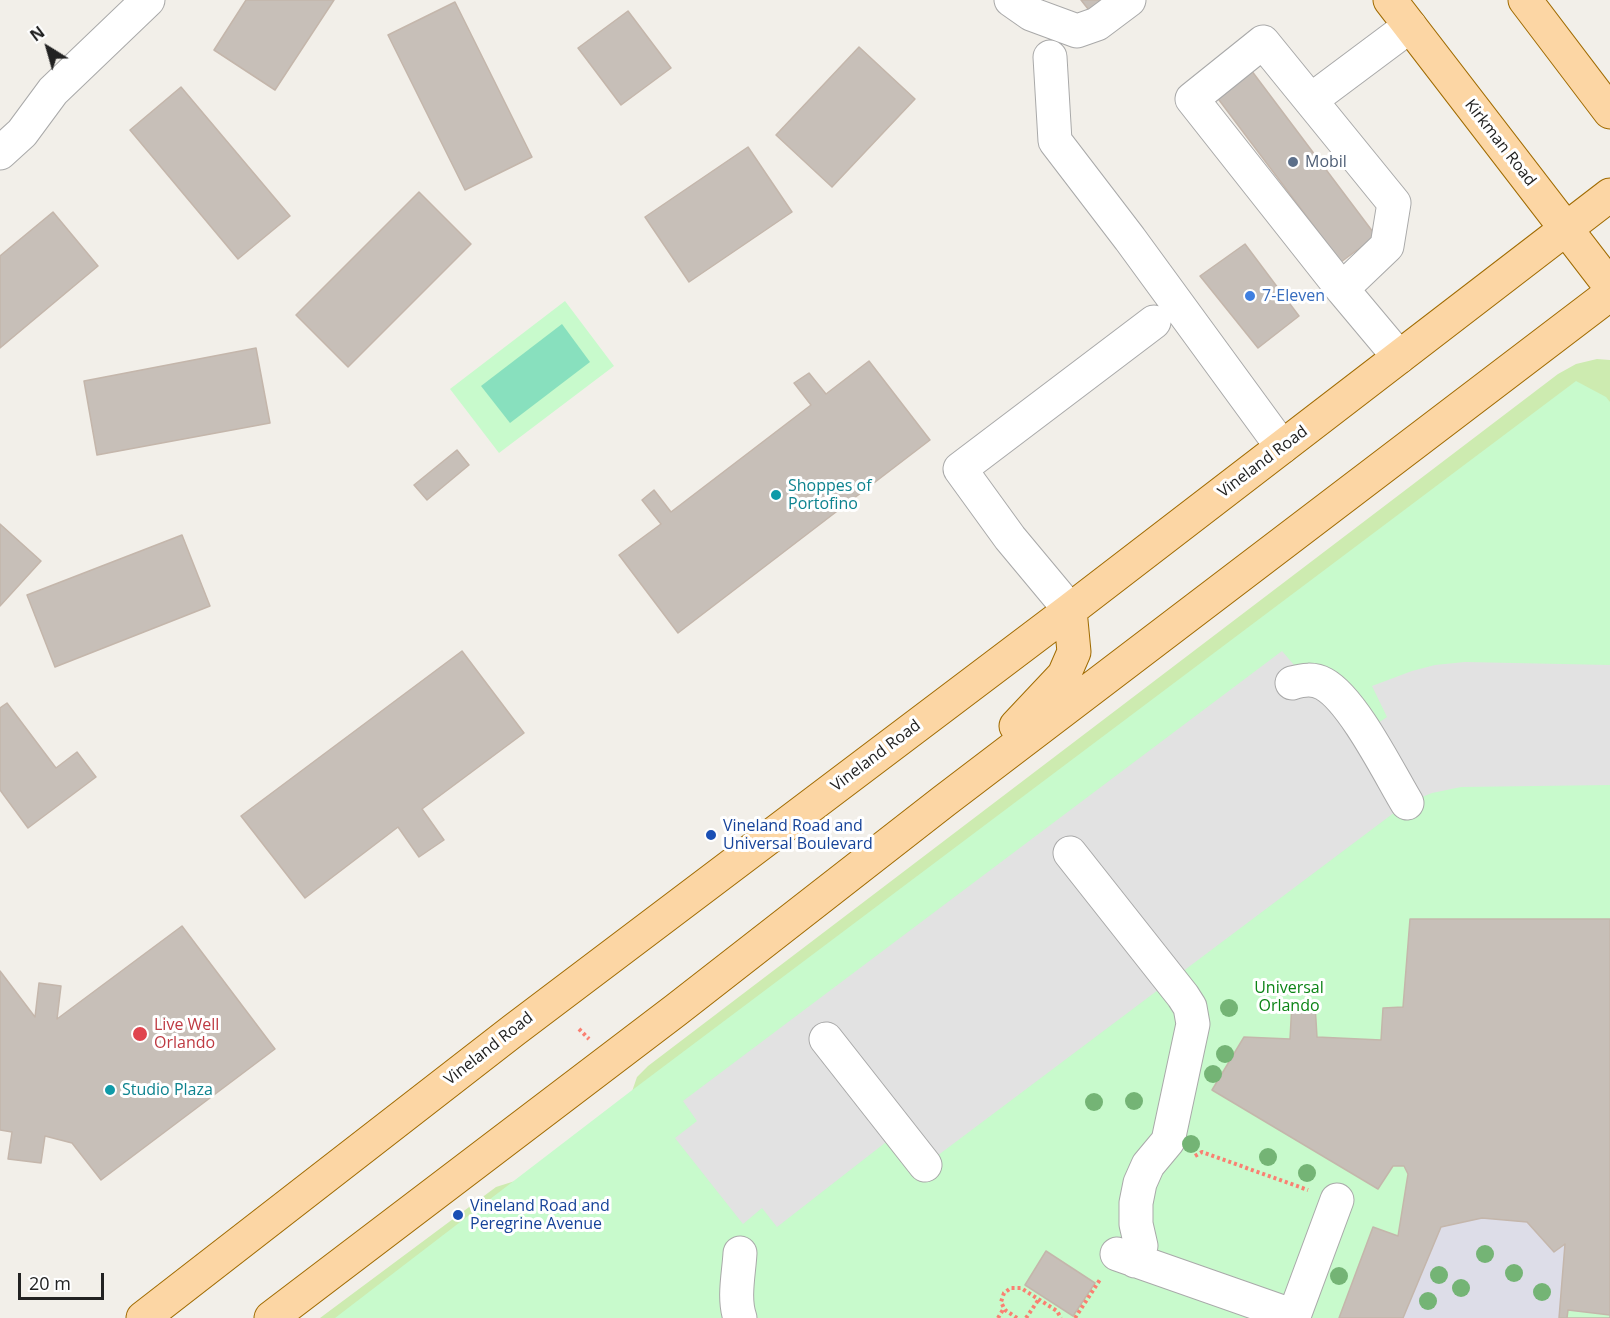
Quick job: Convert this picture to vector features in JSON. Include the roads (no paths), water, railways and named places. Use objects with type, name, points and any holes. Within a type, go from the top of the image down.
[{"type":"main road","name":"Kirkman Road","points":[[1390,0],[1610,286]]},
{"type":"main road","points":[[1524,0],[1610,112]]},
{"type":"main road","name":"Vineland Road","points":[[143,1318],[514,1030],[1070,610],[1610,195]]},
{"type":"main road","points":[[271,1318],[676,1010],[944,801],[1610,294]]},
{"type":"main road","points":[[944,801],[1064,675],[1074,652],[1070,610]]},
{"type":"street","points":[[0,153],[22,133],[53,92],[148,0]]},
{"type":"street","points":[[1011,0],[1031,14],[1045,10],[1077,31],[1097,24],[1129,0]]},
{"type":"street","points":[[1311,100],[1410,26]]},
{"type":"street","points":[[1342,289],[1387,246],[1394,203],[1263,42],[1192,99],[1342,289],[1399,357]]},
{"type":"street","points":[[1050,57],[1055,141],[1130,239],[1282,447]]},
{"type":"street","points":[[1070,610],[1010,538],[960,469],[1154,322]]},
{"type":"street","points":[[1292,683],[1306,679],[1323,684],[1338,695],[1365,731],[1407,803]]},
{"type":"street","points":[[1070,853],[1183,996],[1190,1007],[1193,1024],[1168,1141],[1148,1165],[1140,1183],[1136,1203],[1136,1224],[1141,1246],[1126,1258],[1294,1316],[1337,1200]]},
{"type":"street","points":[[826,1039],[925,1165]]},
{"type":"street","points":[[739,1303],[740,1252]]},
{"type":"place","name":"Mobil","points":[[1293,162]]},
{"type":"place","name":"7-Eleven","points":[[1250,296]]},
{"type":"place","name":"Shoppes of Portofino","points":[[776,495]]},
{"type":"place","name":"Vineland Road and Universal Boulevard","points":[[711,835]]},
{"type":"place","name":"Live Well Orlando","points":[[140,1034]]},
{"type":"place","name":"Studio Plaza","points":[[110,1090]]},
{"type":"place","name":"Vineland Road and Peregrine Avenue","points":[[458,1215]]},
{"type":"park label","name":"Universal Orlando","points":[[1289,997]]}]
